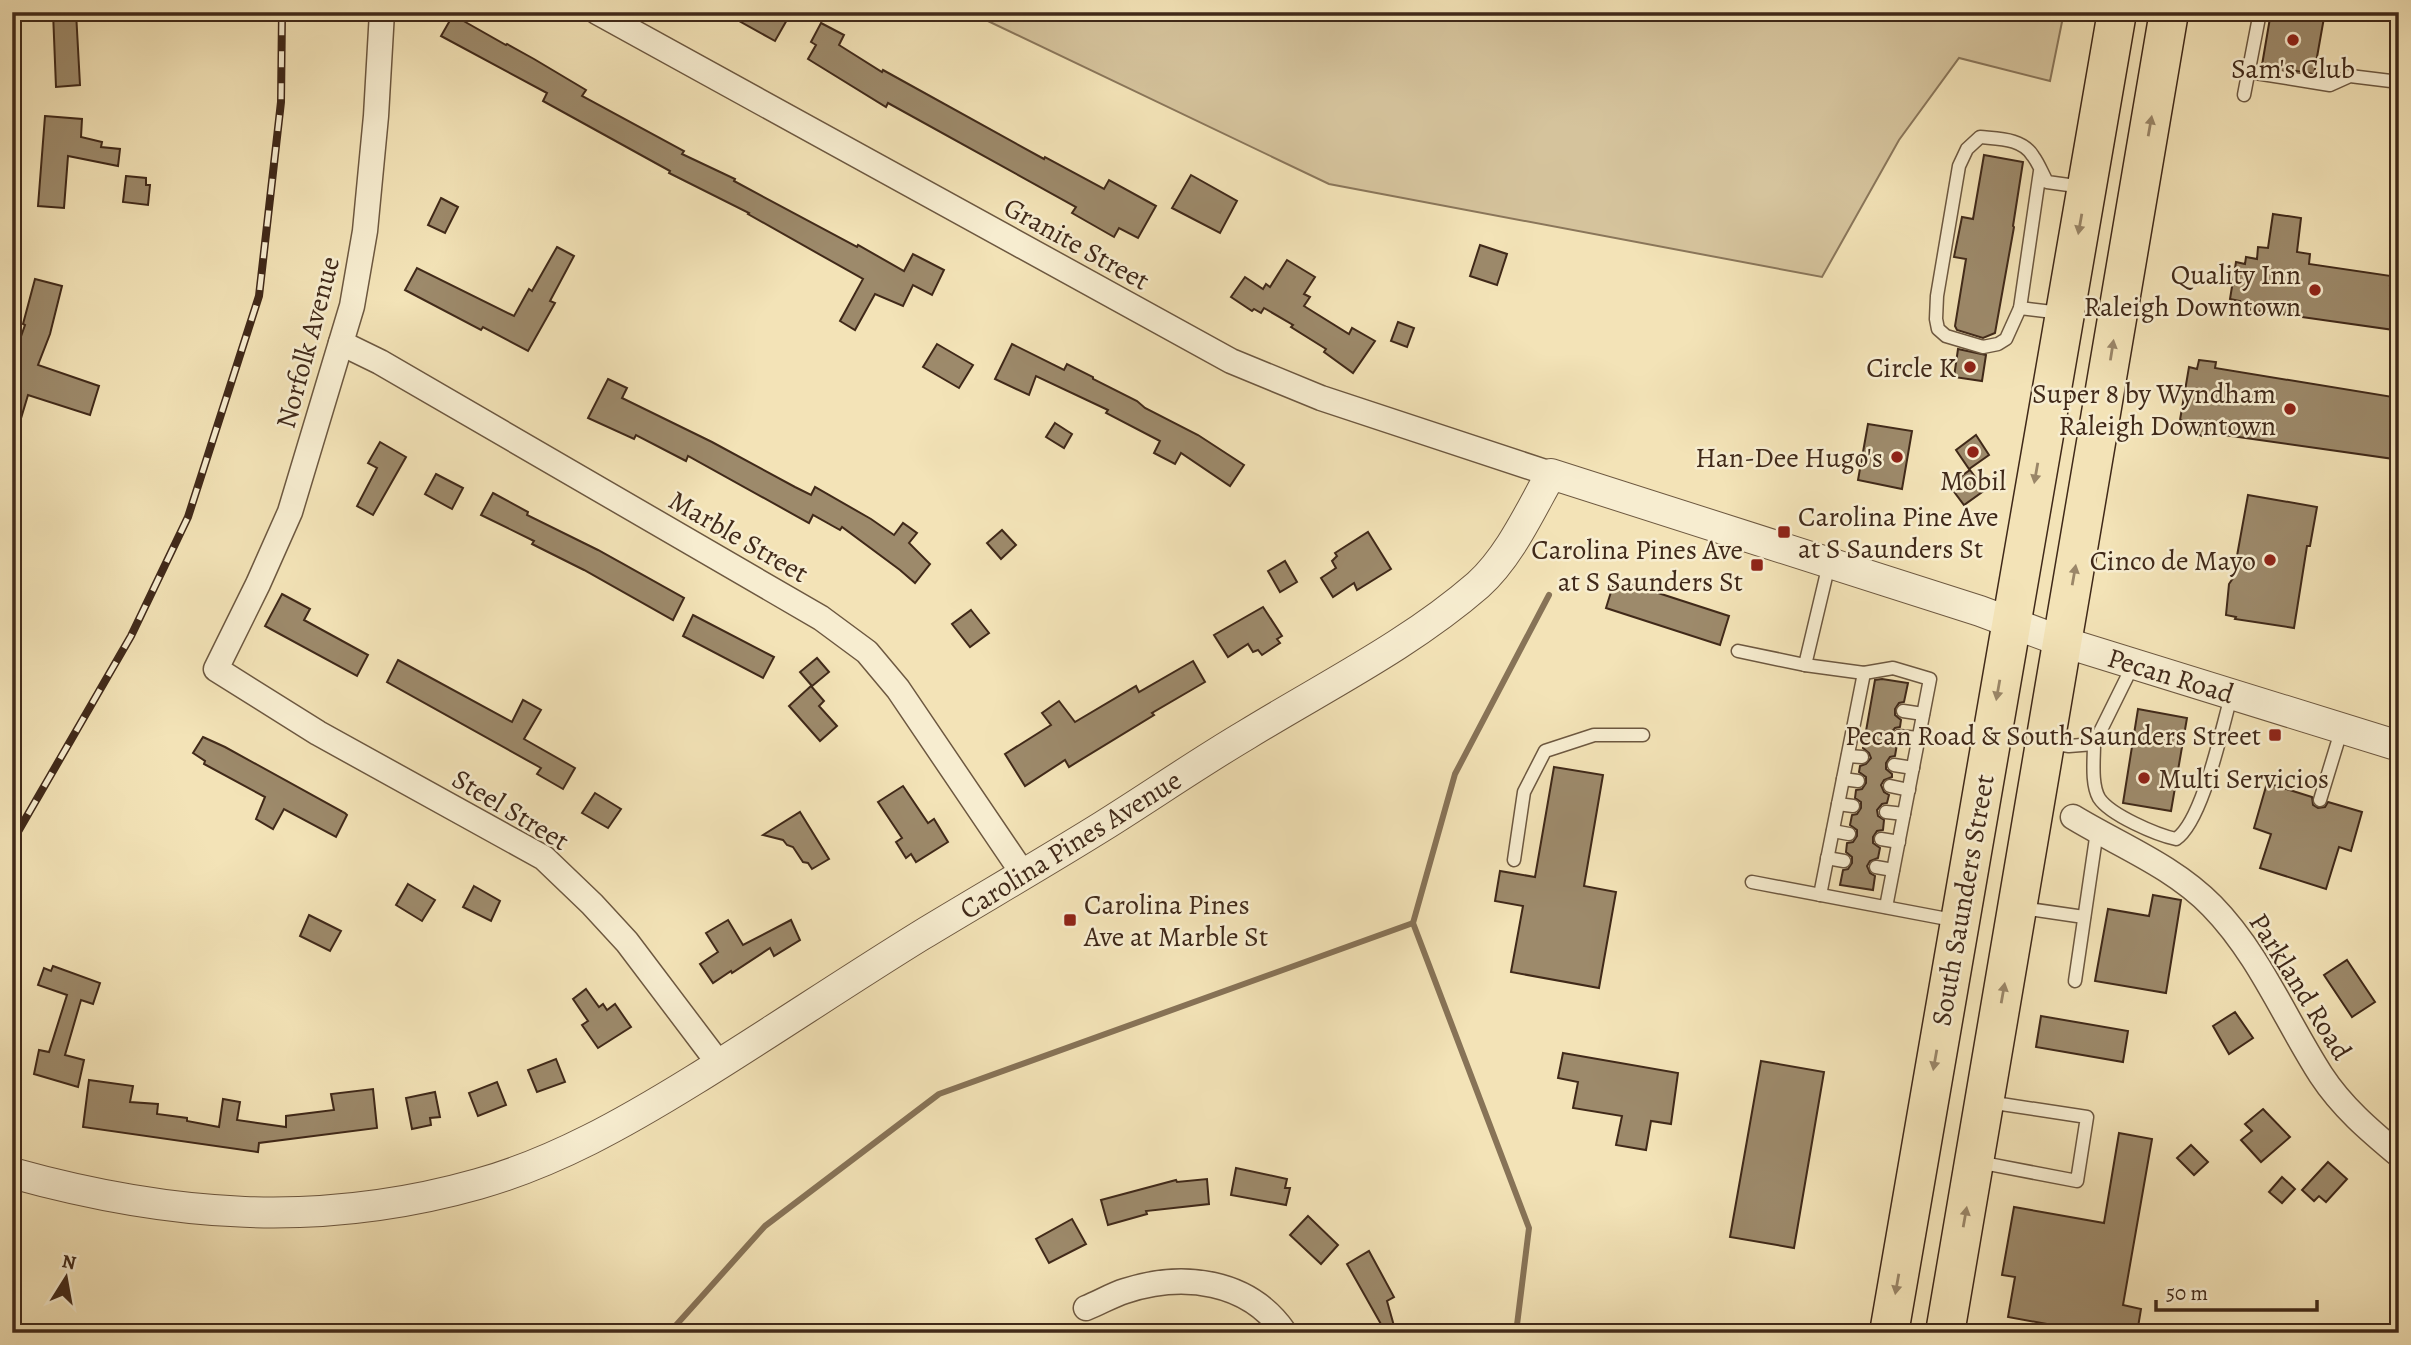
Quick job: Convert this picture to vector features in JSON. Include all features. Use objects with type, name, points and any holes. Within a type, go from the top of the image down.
[{"type":"highway","name":"South Saunders Street","points":[[1889,1333],[2117,12]]},
{"type":"highway","name":"South Saunders Street","points":[[1945,1333],[2169,12]]},
{"type":"street","name":"Norfolk Avenue","points":[[216,669],[290,512],[352,306],[365,231],[382,12]]},
{"type":"street","name":"Granite Street","points":[[597,12],[1231,362],[1321,398],[1550,474]]},
{"type":"street","name":"Marble Street","points":[[341,343],[380,362],[809,611],[867,652],[898,689],[1024,875]]},
{"type":"street","points":[[1550,474],[1980,611],[2063,642]]},
{"type":"street","name":"Carolina Pines Avenue","points":[[12,1173],[104,1195],[197,1209],[298,1214],[352,1209],[432,1196],[521,1170],[564,1153],[603,1134],[720,1065],[919,937],[1024,875],[1448,610],[1483,580],[1503,555],[1550,474]]},
{"type":"street","name":"Pecan Road","points":[[2063,642],[2399,746]]},
{"type":"street","name":"Steel Street","points":[[216,669],[318,733],[544,858],[627,942],[720,1065]]},
{"type":"street","name":"Parkland Road","points":[[2085,824],[2154,862],[2211,905],[2254,959],[2321,1075],[2338,1099],[2353,1116],[2399,1155]]},
{"type":"street","points":[[1086,1308],[1125,1291],[1160,1283],[1186,1280],[1209,1282],[1237,1292],[1260,1305],[1285,1333]]},
{"type":"lane","points":[[2244,95],[2260,12]]},
{"type":"lane","points":[[2249,72],[2330,85],[2350,76],[2399,82]]},
{"type":"lane","points":[[2040,171],[2020,307],[2006,339],[1983,347],[1946,336],[1938,329],[1937,296],[1959,166],[1967,149],[1980,137],[2015,142],[2027,148],[2033,155],[2047,182],[2086,188]]},
{"type":"lane","points":[[2020,307],[2064,313]]},
{"type":"lane","points":[[1805,665],[1829,563]]},
{"type":"lane","points":[[1738,651],[1805,665],[1864,673],[1893,668],[1930,679],[1886,907]]},
{"type":"lane","points":[[2134,663],[2094,744],[2095,782],[2099,798],[2143,828],[2162,836],[2176,839],[2192,822],[2232,693]]},
{"type":"lane","points":[[1820,895],[1853,728],[1864,705],[1864,673]]},
{"type":"lane","points":[[1903,711],[1923,714]]},
{"type":"lane","points":[[1853,728],[1866,731]]},
{"type":"lane","points":[[2320,800],[2342,728]]},
{"type":"lane","points":[[1514,860],[1524,792],[1545,751],[1594,735],[1643,736]]},
{"type":"lane","points":[[1899,736],[1918,738]]},
{"type":"lane","points":[[2045,743],[2069,746],[2094,744]]},
{"type":"lane","points":[[1847,756],[1862,757]]},
{"type":"lane","points":[[1894,765],[1913,768]]},
{"type":"lane","points":[[1843,779],[1858,781]]},
{"type":"lane","points":[[1890,786],[1909,790]]},
{"type":"lane","points":[[2075,981],[2084,917],[2085,824],[2103,801]]},
{"type":"lane","points":[[1838,803],[1853,806]]},
{"type":"lane","points":[[1886,812],[1904,814]]},
{"type":"lane","points":[[1833,831],[1849,834]]},
{"type":"lane","points":[[1881,839],[1899,842]]},
{"type":"lane","points":[[1827,858],[1844,861]]},
{"type":"lane","points":[[1876,867],[1893,870]]},
{"type":"lane","points":[[1752,881],[1959,921]]},
{"type":"lane","points":[[2017,908],[2084,917]]},
{"type":"lane","points":[[1974,1161],[2077,1181],[2081,1160],[2087,1117],[1984,1101]]},
{"type":"shaded area","points":[[969,12],[2064,12],[2050,81],[1959,58],[1899,140],[1822,277],[1329,184]]},
{"type":"building","points":[[53,12],[76,12],[80,85],[56,87]]},
{"type":"building","points":[[723,12],[779,12],[788,18],[775,41]]},
{"type":"building","name":"Sam's Club","points":[[2271,12],[2325,12],[2314,74],[2262,65]]},
{"type":"building","points":[[453,15],[586,90],[582,96],[684,151],[682,154],[735,179],[734,181],[857,247],[858,245],[904,271],[913,254],[944,270],[932,295],[913,285],[903,306],[875,294],[855,330],[840,321],[863,279],[749,213],[669,173],[670,171],[543,101],[547,93],[441,36]]},
{"type":"building","points":[[821,23],[844,35],[839,45],[882,72],[883,70],[1104,189],[1109,180],[1156,206],[1138,238],[1119,228],[1114,237],[1072,213],[1076,207],[888,103],[886,107],[808,59],[816,45],[811,42]]},
{"type":"building","points":[[45,116],[82,119],[81,137],[102,142],[101,147],[120,149],[118,166],[68,156],[64,208],[38,206]]},
{"type":"building","name":"Circle K","points":[[1984,155],[2023,162],[1995,333],[1983,338],[1957,330],[1955,326],[1966,259],[1954,257],[1962,217],[1973,219]]},
{"type":"building","points":[[1191,175],[1237,201],[1220,233],[1172,208]]},
{"type":"building","points":[[126,176],[146,178],[146,185],[150,185],[148,205],[123,202]]},
{"type":"building","points":[[441,198],[458,207],[445,233],[428,225]]},
{"type":"building","name":"Quality Inn Raleigh Downtown","points":[[2273,214],[2301,218],[2297,252],[2310,254],[2309,264],[2391,276],[2390,285],[2399,286],[2394,330],[2239,308],[2240,301],[2230,299],[2236,262],[2245,264],[2246,257],[2257,259],[2258,247],[2268,248]]},
{"type":"building","points":[[1480,245],[1507,254],[1497,285],[1470,276]]},
{"type":"building","points":[[557,247],[574,256],[550,301],[555,303],[528,351],[405,290],[417,268],[514,316]]},
{"type":"building","points":[[1287,260],[1315,277],[1304,294],[1310,297],[1304,306],[1349,334],[1352,328],[1375,341],[1353,373],[1324,352],[1326,349],[1291,327],[1293,325],[1264,308],[1261,313],[1254,309],[1252,311],[1231,297],[1245,277],[1263,289],[1266,284],[1270,287]]},
{"type":"building","points":[[35,279],[62,286],[50,334],[38,365],[99,386],[90,415],[28,395],[16,435],[12,434],[12,362],[25,325],[23,324]]},
{"type":"building","points":[[1398,322],[1414,328],[1407,347],[1391,341]]},
{"type":"building","points":[[937,344],[973,365],[959,388],[923,367]]},
{"type":"building","points":[[1012,344],[1064,370],[1067,364],[1093,377],[1198,435],[1244,465],[1230,486],[1181,453],[1175,464],[1154,453],[1160,441],[1106,413],[1108,410],[1036,376],[1029,395],[995,379]]},
{"type":"building","name":"Circle K","points":[[1958,349],[1986,355],[1982,381],[1954,377]]},
{"type":"building","name":"Super 8 by Wyndham Raleigh Downtown","points":[[2199,360],[2216,362],[2215,368],[2399,398],[2399,428],[2394,459],[2217,434],[2202,436],[2186,430],[2187,421],[2180,420],[2189,367],[2197,369]]},
{"type":"building","points":[[608,379],[627,388],[622,398],[811,495],[815,487],[894,535],[903,523],[917,533],[909,543],[930,564],[915,583],[842,527],[840,530],[813,515],[809,523],[688,456],[686,461],[636,435],[634,439],[588,418]]},
{"type":"building","points":[[1055,423],[1072,434],[1064,448],[1046,437]]},
{"type":"building","points":[[1868,424],[1912,431],[1902,489],[1858,480]]},
{"type":"building","name":"Mobil","points":[[1976,435],[1989,455],[1969,469],[1956,450]]},
{"type":"building","points":[[380,442],[406,457],[373,515],[357,506],[377,468],[368,463]]},
{"type":"building","points":[[1970,470],[1985,490],[1964,505],[1949,485]]},
{"type":"building","points":[[436,474],[463,488],[452,509],[425,494]]},
{"type":"building","points":[[493,493],[528,512],[527,515],[598,550],[684,598],[673,620],[532,544],[534,541],[481,515]]},
{"type":"building","name":"Cinco de Mayo","points":[[2248,495],[2317,507],[2310,546],[2307,546],[2294,628],[2235,619],[2236,617],[2226,615],[2229,584],[2233,578]]},
{"type":"building","points":[[1002,530],[1016,545],[1001,559],[987,543]]},
{"type":"building","points":[[1368,532],[1391,569],[1357,590],[1354,583],[1333,597],[1321,578],[1336,568],[1332,561],[1337,556],[1335,553]]},
{"type":"building","points":[[1285,561],[1297,582],[1280,592],[1268,571]]},
{"type":"building","points":[[1615,579],[1729,616],[1720,645],[1606,608]]},
{"type":"building","points":[[282,594],[310,609],[304,620],[368,655],[357,676],[265,626]]},
{"type":"building","points":[[1263,607],[1282,636],[1277,639],[1280,643],[1262,655],[1258,650],[1253,652],[1248,644],[1228,657],[1214,635]]},
{"type":"building","points":[[971,610],[989,633],[970,647],[952,624]]},
{"type":"building","points":[[693,615],[774,657],[763,678],[683,636]]},
{"type":"building","points":[[817,658],[829,672],[812,686],[800,672]]},
{"type":"building","points":[[398,660],[512,722],[523,700],[541,710],[524,739],[575,768],[563,789],[537,774],[541,768],[387,682]]},
{"type":"building","points":[[1193,661],[1205,682],[1069,767],[1065,760],[1025,786],[1005,754],[1051,725],[1042,713],[1059,701],[1075,722],[1136,686],[1139,692]]},
{"type":"building","points":[[1875,680],[1908,683],[1904,702],[1899,703],[1895,709],[1895,715],[1901,720],[1900,727],[1890,734],[1891,740],[1897,744],[1895,756],[1890,757],[1886,763],[1886,769],[1892,777],[1884,780],[1881,785],[1889,795],[1887,803],[1877,810],[1878,816],[1884,820],[1883,830],[1877,831],[1873,837],[1873,843],[1880,848],[1878,858],[1870,861],[1867,866],[1875,876],[1873,890],[1840,885],[1843,870],[1848,869],[1852,863],[1852,857],[1846,852],[1847,843],[1853,842],[1857,836],[1857,830],[1850,825],[1852,815],[1857,814],[1861,808],[1861,802],[1855,798],[1856,790],[1862,789],[1866,783],[1866,777],[1859,772],[1860,766],[1871,758],[1863,748]]},
{"type":"building","points":[[811,686],[824,701],[819,706],[837,726],[820,741],[789,706]]},
{"type":"building","points":[[2138,709],[2187,718],[2171,811],[2123,803]]},
{"type":"building","points":[[203,737],[345,813],[347,815],[336,837],[284,809],[273,829],[256,819],[265,797],[204,764],[205,761],[193,753]]},
{"type":"building","points":[[1554,767],[1603,775],[1584,886],[1616,892],[1599,988],[1511,972],[1523,906],[1495,901],[1500,871],[1535,877]]},
{"type":"building","points":[[2267,783],[2312,797],[2313,805],[2318,808],[2325,807],[2328,802],[2362,812],[2351,851],[2339,847],[2326,889],[2260,868],[2271,834],[2254,828]]},
{"type":"building","points":[[903,786],[928,823],[934,819],[948,842],[916,862],[911,854],[906,858],[896,842],[902,838],[878,802]]},
{"type":"building","points":[[595,793],[621,809],[608,828],[582,813]]},
{"type":"building","points":[[800,812],[829,859],[812,869],[808,863],[803,862],[793,847],[783,840],[763,835]]},
{"type":"building","points":[[408,884],[435,900],[422,921],[396,905]]},
{"type":"building","points":[[474,886],[500,901],[491,921],[463,907]]},
{"type":"building","points":[[2153,895],[2181,900],[2166,993],[2095,981],[2108,909],[2149,916]]},
{"type":"building","points":[[309,915],[341,931],[330,951],[300,936]]},
{"type":"building","points":[[728,920],[743,945],[791,920],[800,940],[774,956],[770,948],[713,983],[700,964],[718,952],[706,933]]},
{"type":"building","points":[[2347,960],[2375,1002],[2352,1017],[2324,975]]},
{"type":"building","points":[[53,966],[100,983],[93,1004],[81,1000],[65,1055],[84,1060],[78,1087],[34,1074],[39,1050],[49,1052],[67,995],[38,985],[44,968],[51,971]]},
{"type":"building","points":[[586,989],[599,1007],[603,1004],[607,1010],[615,1004],[631,1027],[598,1048],[582,1025],[588,1021],[573,999]]},
{"type":"building","points":[[2235,1012],[2253,1038],[2229,1054],[2213,1026]]},
{"type":"building","points":[[2041,1016],[2128,1031],[2123,1062],[2036,1047]]},
{"type":"building","points":[[1563,1053],[1678,1073],[1671,1124],[1651,1121],[1646,1150],[1616,1145],[1622,1116],[1573,1108],[1578,1082],[1558,1078]]},
{"type":"building","points":[[556,1059],[565,1082],[537,1092],[528,1070]]},
{"type":"building","points":[[1761,1061],[1824,1072],[1794,1248],[1730,1237]]},
{"type":"building","points":[[89,1080],[133,1086],[130,1102],[158,1104],[157,1114],[187,1118],[187,1121],[219,1127],[223,1099],[240,1102],[237,1120],[286,1127],[286,1116],[334,1110],[331,1094],[373,1089],[377,1128],[259,1143],[258,1152],[83,1127]]},
{"type":"building","points":[[497,1082],[506,1105],[478,1116],[469,1093]]},
{"type":"building","points":[[435,1092],[440,1117],[430,1118],[431,1125],[412,1129],[406,1098]]},
{"type":"building","points":[[2263,1109],[2290,1137],[2261,1162],[2241,1140],[2252,1131],[2245,1124]]},
{"type":"building","points":[[2119,1133],[2152,1139],[2123,1305],[2141,1309],[2137,1333],[2097,1333],[2008,1317],[2015,1277],[2002,1275],[2014,1207],[2104,1223]]},
{"type":"building","points":[[2191,1145],[2208,1162],[2194,1175],[2177,1158]]},
{"type":"building","points":[[2328,1162],[2347,1179],[2326,1202],[2319,1196],[2314,1201],[2302,1190]]},
{"type":"building","points":[[1236,1168],[1287,1179],[1285,1188],[1290,1188],[1286,1205],[1231,1195]]},
{"type":"building","points":[[2282,1177],[2295,1189],[2282,1203],[2269,1192]]},
{"type":"building","points":[[1207,1179],[1209,1204],[1146,1211],[1147,1214],[1108,1225],[1101,1200],[1176,1180]]},
{"type":"building","points":[[1308,1216],[1338,1245],[1321,1264],[1290,1235]]},
{"type":"building","points":[[1072,1219],[1086,1244],[1049,1263],[1036,1239]]},
{"type":"building","points":[[1369,1251],[1394,1297],[1387,1301],[1396,1333],[1386,1333],[1347,1264]]},
{"type":"waterway","points":[[1516,1333],[1529,1228],[1413,923],[1455,774],[1549,595]]},
{"type":"waterway","points":[[669,1333],[765,1226],[939,1094],[1413,923]]},
{"type":"railway","points":[[12,842],[131,636],[188,517],[259,296],[281,102],[282,12]]},
{"type":"place","name":"Sam's Club","points":[[2293,40]]},
{"type":"place","name":"Quality Inn Raleigh Downtown","points":[[2315,290]]},
{"type":"place","name":"Circle K","points":[[1970,367]]},
{"type":"place","name":"Super 8 by Wyndham Raleigh Downtown","points":[[2290,409]]},
{"type":"place","name":"Mobil","points":[[1973,452]]},
{"type":"place","name":"Han-Dee Hugo's","points":[[1897,457]]},
{"type":"place","name":"Carolina Pine Ave at S Saunders St","points":[[1784,532]]},
{"type":"place","name":"Cinco de Mayo","points":[[2270,560]]},
{"type":"place","name":"Carolina Pines Ave at S Saunders St","points":[[1757,565]]},
{"type":"place","name":"Pecan Road & South Saunders Street","points":[[2275,735]]},
{"type":"place","name":"Multi Servicios","points":[[2144,778]]},
{"type":"place","name":"Carolina Pines Ave at Marble St","points":[[1070,920]]}]
